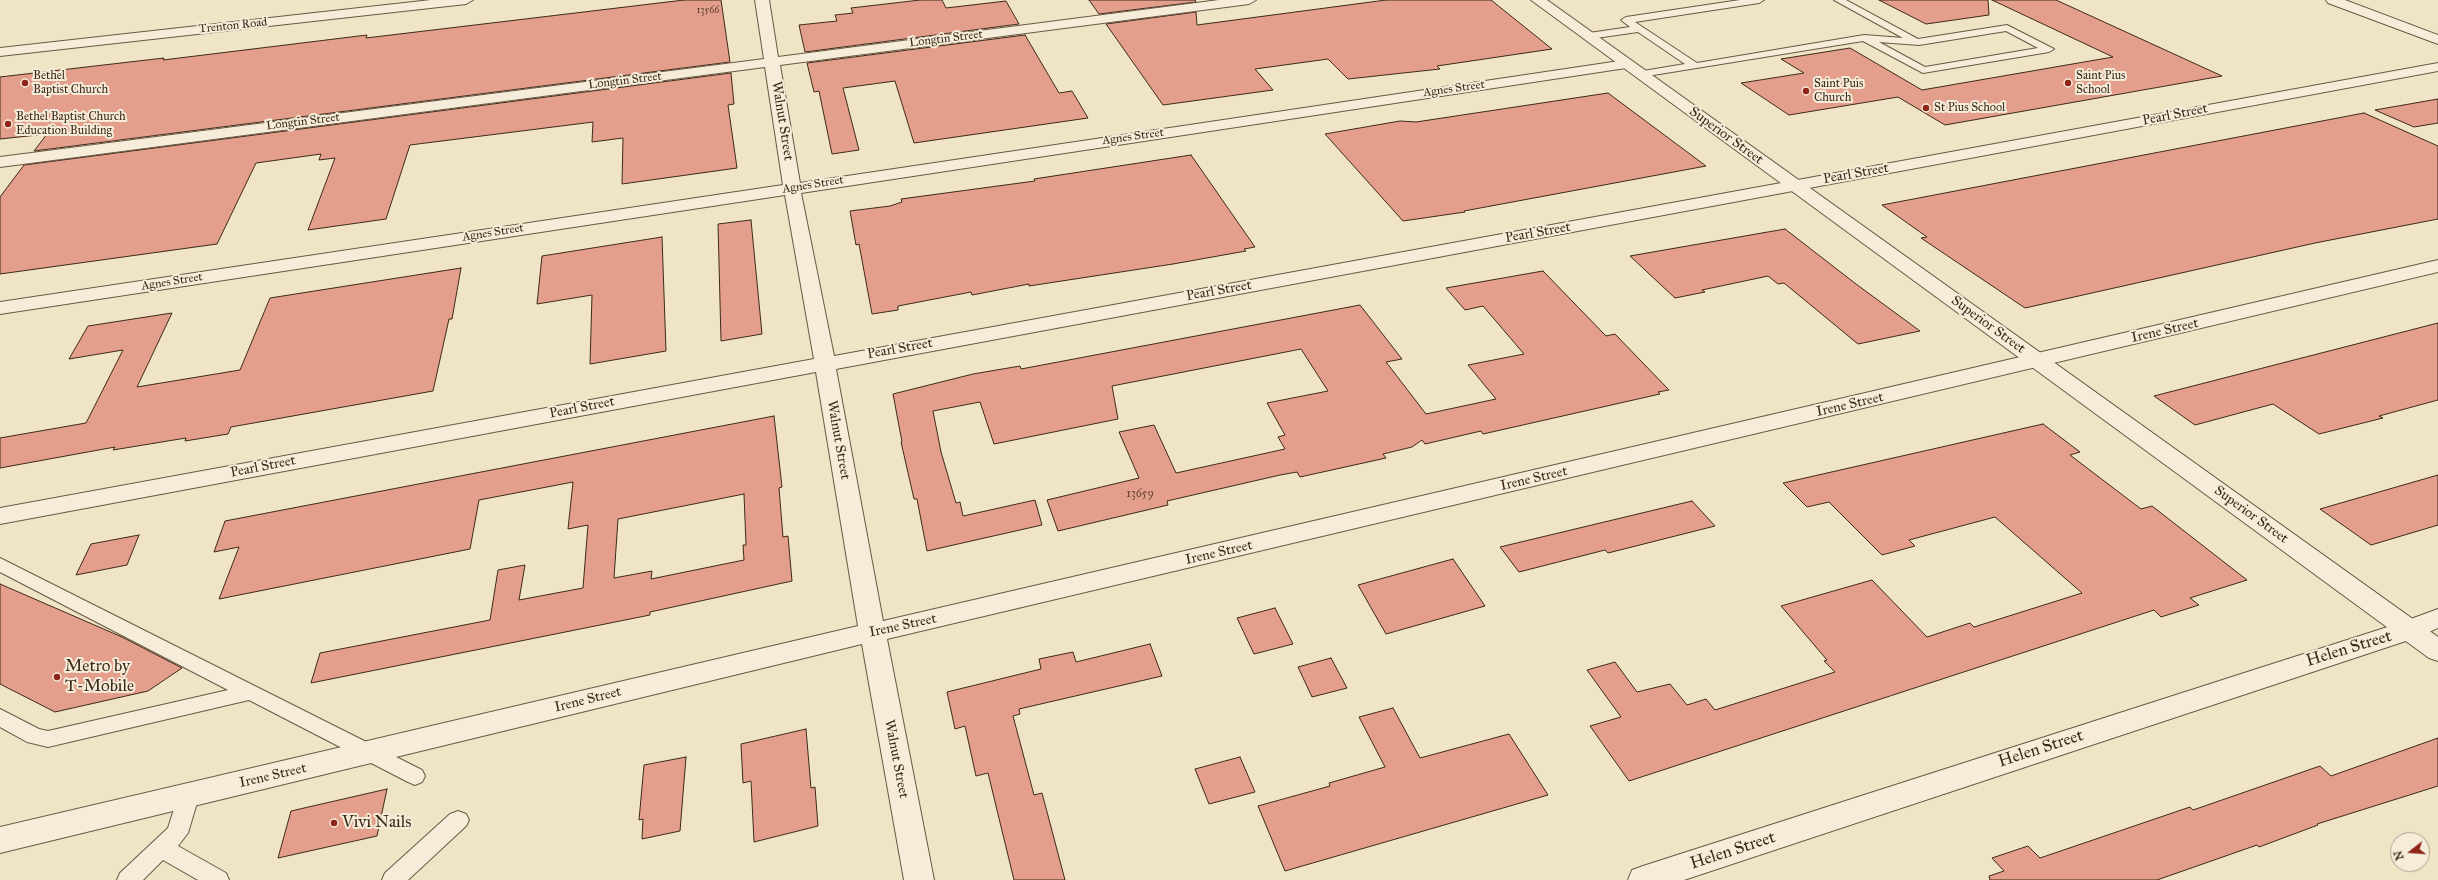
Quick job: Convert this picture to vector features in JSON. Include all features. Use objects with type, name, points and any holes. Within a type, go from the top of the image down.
[{"type":"street","name":"Trenton Road","points":[[0,52],[466,0]]},
{"type":"street","name":"Walnut Street","points":[[762,0],[792,188],[872,633],[919,880]]},
{"type":"street","name":"Longtin Street","points":[[0,162],[1249,0]]},
{"type":"street","name":"Superior Street","points":[[1538,0],[2438,651]]},
{"type":"street","points":[[2333,0],[2438,40]]},
{"type":"street","name":"Pearl Street","points":[[0,516],[824,363],[2438,67]]},
{"type":"street","name":"Agnes Street","points":[[0,308],[792,188],[1634,69]]},
{"type":"street","name":"Irene Street","points":[[0,840],[872,633],[2038,361],[2438,266]]},
{"type":"street","name":"Helen Street","points":[[1643,880],[2409,630],[2438,618]]},
{"type":"lane","points":[[1695,66],[1626,20],[1759,0]]},
{"type":"lane","points":[[1839,0],[1920,42]]},
{"type":"lane","points":[[1634,69],[1695,66],[1864,38],[1920,42],[2007,28],[2049,49],[1923,70],[1864,38]]},
{"type":"lane","points":[[1589,36],[1639,29]]},
{"type":"lane","points":[[0,564],[415,776]]},
{"type":"lane","points":[[0,717],[34,736],[48,739],[251,692]]},
{"type":"lane","points":[[128,880],[177,833],[188,796]]},
{"type":"lane","points":[[393,880],[458,820]]},
{"type":"lane","points":[[161,848],[218,880]]},
{"type":"building","points":[[684,0],[721,0],[730,62],[34,151],[47,134],[0,139],[0,77],[164,58],[163,60],[367,35],[366,38]]},
{"type":"building","points":[[920,0],[942,0],[946,8],[1006,1],[1019,24],[805,52],[799,25],[837,21],[835,15],[853,13],[851,8]]},
{"type":"building","points":[[1089,0],[1195,0],[1196,2],[1099,14]]},
{"type":"building","points":[[1386,0],[1491,0],[1552,49],[1437,66],[1440,69],[1348,79],[1328,59],[1255,69],[1273,90],[1163,105],[1106,24],[1196,12],[1197,25]]},
{"type":"building","points":[[1879,0],[1988,0],[1989,15],[1926,24]]},
{"type":"building","points":[[1992,0],[2056,0],[2222,76],[1945,125],[1898,97],[1789,115],[1741,83],[1804,73],[1781,59],[1850,48],[1922,90],[2113,57]]},
{"type":"building","points":[[1025,35],[1059,93],[1072,91],[1088,118],[914,143],[895,81],[843,88],[859,150],[832,154],[819,91],[814,92],[807,63]]},
{"type":"building","points":[[731,73],[734,104],[728,105],[737,168],[622,184],[623,138],[592,142],[593,122],[410,145],[386,219],[308,230],[335,158],[319,160],[321,154],[256,163],[217,244],[0,274],[0,197],[24,165]]},
{"type":"building","points":[[1608,93],[1706,166],[1464,211],[1465,212],[1403,221],[1325,134],[1400,121],[1416,122]]},
{"type":"building","points":[[2438,99],[2438,123],[2414,127],[2375,110]]},
{"type":"building","points":[[2364,113],[2438,146],[2438,219],[2315,243],[2025,308],[1921,238],[1927,237],[1882,205]]},
{"type":"building","points":[[1191,155],[1255,247],[1244,249],[1246,251],[1173,264],[1029,286],[1029,284],[972,295],[971,292],[898,306],[898,310],[872,314],[859,244],[856,245],[850,211],[890,206],[902,202],[901,199],[1035,181],[1034,179]]},
{"type":"building","points":[[751,220],[762,334],[721,341],[718,224]]},
{"type":"building","points":[[1785,229],[1920,331],[1858,344],[1784,283],[1778,284],[1768,276],[1702,290],[1705,292],[1675,298],[1630,256]]},
{"type":"building","points":[[662,237],[666,351],[590,364],[592,295],[537,304],[542,256]]},
{"type":"building","points":[[461,268],[452,319],[449,319],[433,391],[231,427],[228,434],[185,441],[186,438],[113,450],[115,447],[0,468],[0,438],[86,423],[123,350],[69,359],[88,326],[172,313],[137,387],[240,370],[270,298]]},
{"type":"building","points":[[1543,271],[1606,336],[1615,334],[1669,390],[1658,392],[1660,394],[1483,434],[1481,431],[1425,444],[1422,440],[1412,447],[1383,454],[1386,458],[1300,477],[1297,472],[1280,475],[1167,501],[1168,505],[1058,531],[1047,500],[1139,478],[1119,432],[1154,425],[1176,473],[1285,449],[1278,437],[1285,435],[1267,403],[1328,391],[1301,349],[1112,386],[1118,419],[994,444],[980,402],[933,411],[941,452],[956,503],[960,502],[963,516],[1035,500],[1042,525],[927,551],[917,499],[914,499],[901,442],[893,394],[973,374],[1020,366],[1021,369],[1360,305],[1402,359],[1386,362],[1426,414],[1496,399],[1468,365],[1524,354],[1483,306],[1465,310],[1446,288]]},
{"type":"building","points":[[2438,323],[2438,400],[2379,416],[2383,418],[2319,434],[2273,404],[2195,425],[2154,396]]},
{"type":"building","points":[[774,416],[782,487],[779,488],[783,537],[788,536],[792,581],[650,612],[650,615],[311,683],[320,653],[490,620],[498,570],[525,565],[519,600],[583,588],[588,525],[568,529],[573,482],[479,500],[470,549],[219,599],[239,547],[214,552],[225,521]],"holes":[[[744,494],[746,545],[743,545],[744,560],[651,579],[652,571],[614,578],[618,519]]]},
{"type":"building","points":[[2043,424],[2080,452],[2070,455],[2141,509],[2152,506],[2247,580],[2190,598],[2199,605],[2161,617],[2154,610],[1629,781],[1590,726],[1621,717],[1587,670],[1615,662],[1637,692],[1670,684],[1687,705],[1706,699],[1715,710],[1835,672],[1824,661],[1827,660],[1781,606],[1872,580],[1927,637],[1970,623],[1974,627],[2082,593],[1995,517],[1909,540],[1915,546],[1882,555],[1829,502],[1807,507],[1783,483]]},
{"type":"building","points":[[2438,475],[2438,525],[2371,545],[2320,509]]},
{"type":"building","points":[[1692,501],[1715,526],[1608,553],[1605,550],[1519,572],[1500,547]]},
{"type":"building","points":[[139,535],[127,565],[76,575],[91,544]]},
{"type":"building","points":[[1453,559],[1485,606],[1386,634],[1358,585]]},
{"type":"building","points":[[0,584],[122,637],[182,668],[148,691],[55,712],[0,684]]},
{"type":"building","points":[[1275,608],[1293,644],[1254,654],[1237,618]]},
{"type":"building","points":[[1150,644],[1162,676],[1019,709],[1020,714],[1013,716],[1034,795],[1042,793],[1065,880],[1014,880],[988,773],[976,776],[965,726],[955,729],[947,692],[1041,669],[1039,659],[1073,652],[1076,662]]},
{"type":"building","points":[[1331,658],[1347,688],[1312,697],[1298,667]]},
{"type":"building","points":[[1393,708],[1420,758],[1509,734],[1548,795],[1285,871],[1258,806],[1330,786],[1329,783],[1385,767],[1359,717]]},
{"type":"building","points":[[806,729],[811,788],[815,787],[818,826],[754,842],[751,781],[743,783],[741,744]]},
{"type":"building","points":[[2438,738],[2438,786],[2317,824],[2318,825],[2259,847],[2257,845],[2157,880],[1990,880],[1989,876],[2004,871],[1992,858],[2028,846],[2040,858],[2190,807],[2193,810],[2320,766],[2331,776]]},
{"type":"building","points":[[686,757],[680,831],[642,839],[643,819],[639,820],[644,765]]},
{"type":"building","points":[[1240,757],[1255,792],[1209,804],[1195,769]]},
{"type":"building","name":"Vivi Nails","points":[[387,789],[377,836],[278,858],[291,811]]},
{"type":"place","name":"Bethel Baptist Church","points":[[25,83]]},
{"type":"place","name":"Saint Pius School","points":[[2068,83]]},
{"type":"place","name":"Saint Puis Church","points":[[1806,91]]},
{"type":"place","name":"St Pius School","points":[[1926,108]]},
{"type":"place","name":"Bethel Baptist Church Education Building","points":[[8,124]]},
{"type":"place","name":"Metro by T-Mobile","points":[[57,677]]},
{"type":"place","name":"Vivi Nails","points":[[334,823]]}]
